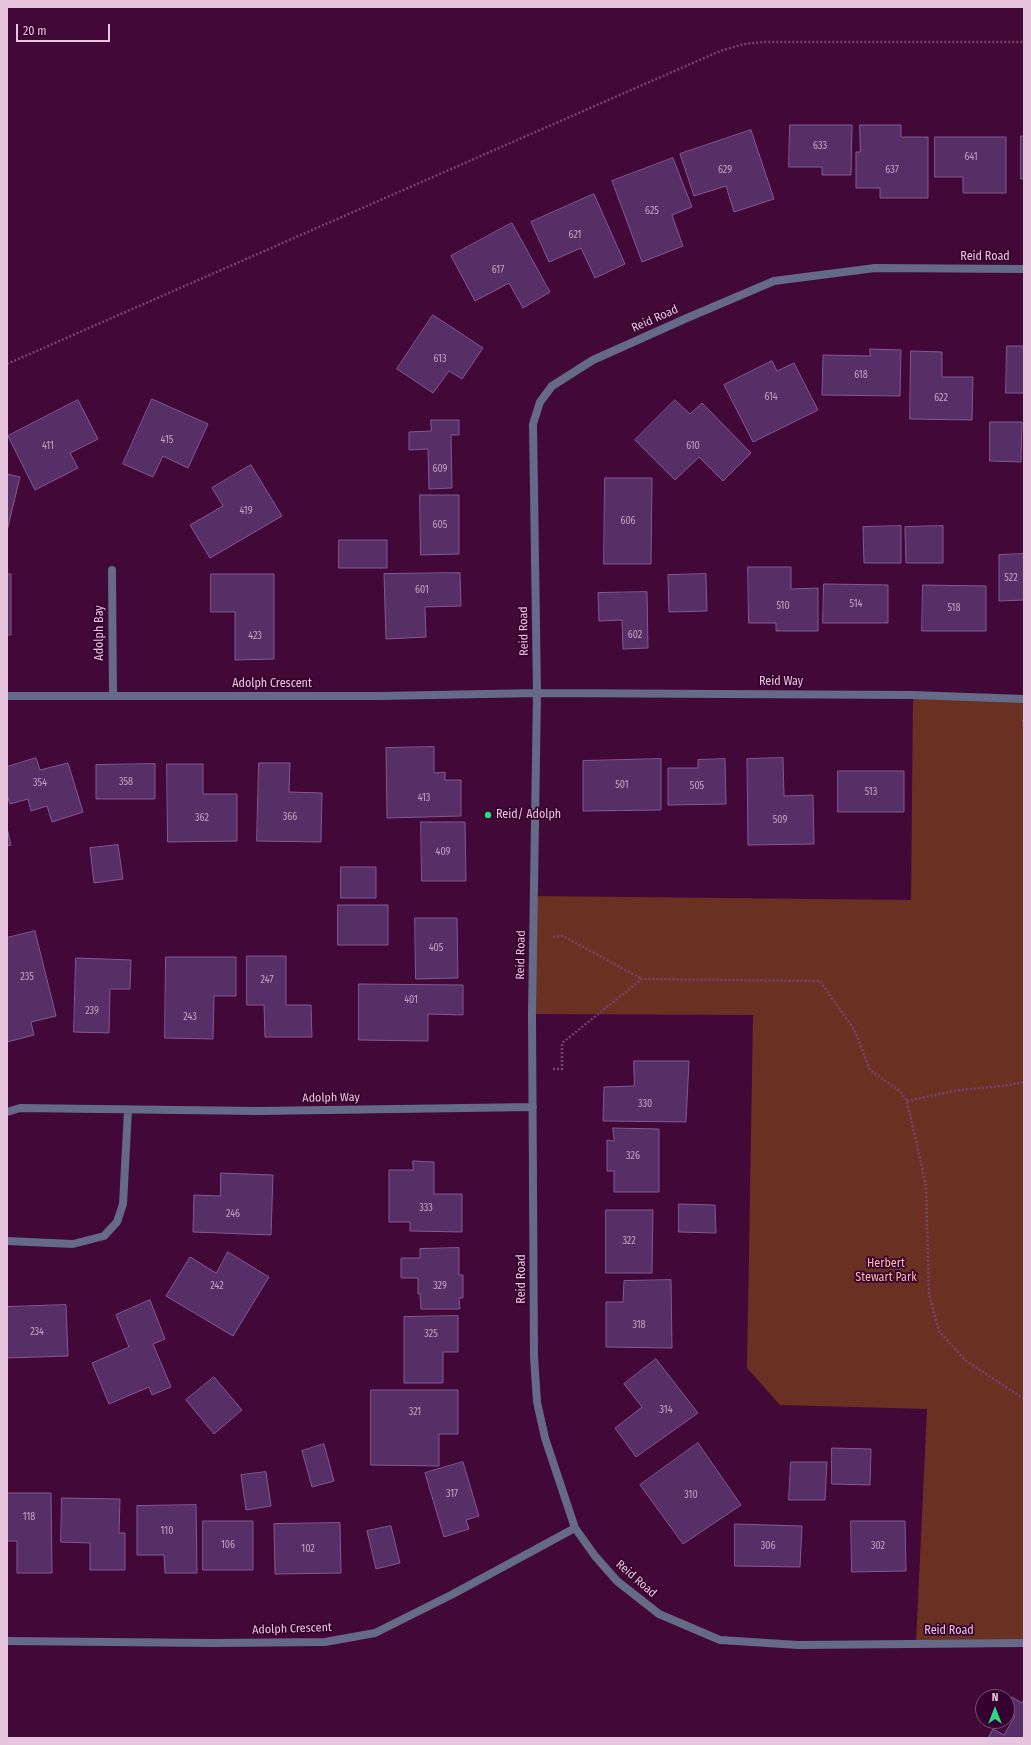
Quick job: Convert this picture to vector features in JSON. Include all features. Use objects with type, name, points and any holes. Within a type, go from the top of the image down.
[{"type":"street","name":"Reid Road","points":[[1024,269],[875,268],[774,281],[593,360],[552,386],[540,402],[533,424],[537,693],[532,1014],[534,1350],[537,1402],[545,1438],[574,1528],[594,1556],[617,1580],[659,1614],[720,1640],[798,1645],[1024,1643]]},
{"type":"street","name":"Adolph Bay","points":[[112,570],[113,696]]},
{"type":"street","name":"Adolph Crescent","points":[[7,696],[381,696],[537,693]]},
{"type":"street","name":"Reid Way","points":[[537,693],[906,694],[1024,699]]},
{"type":"street","name":"Adolph Way","points":[[7,1112],[20,1108],[258,1111],[533,1107]]},
{"type":"street","points":[[7,1241],[73,1244],[104,1236],[117,1222],[123,1204],[128,1110]]},
{"type":"street","name":"Adolph Crescent","points":[[7,1641],[213,1643],[325,1642],[376,1633],[453,1594],[574,1528]]},
{"type":"path","points":[[7,364],[720,50],[744,44],[771,41],[1024,42]]},
{"type":"path","points":[[563,936],[642,979],[820,982],[855,1031],[870,1070],[900,1092],[907,1101],[926,1186],[929,1294],[940,1331],[965,1360],[1024,1399]]},
{"type":"path","points":[[562,1069],[562,1043],[642,979]]},
{"type":"path","points":[[907,1101],[959,1090],[1002,1086],[1024,1082]]},
{"type":"green space","name":"Herbert Stewart Park","points":[[913,695],[1024,696],[1024,1643],[916,1643],[927,1409],[780,1405],[747,1368],[753,1015],[532,1014],[534,896],[911,900]]},
{"type":"building","points":[[790,125],[852,125],[851,175],[822,175],[822,167],[789,167]]},
{"type":"building","points":[[860,125],[901,125],[901,137],[928,137],[928,198],[880,198],[880,188],[856,188],[856,152],[860,152]]},
{"type":"building","points":[[751,130],[774,199],[734,212],[726,186],[694,196],[680,154]]},
{"type":"building","points":[[1021,136],[1024,136],[1024,179],[1021,179]]},
{"type":"building","points":[[935,137],[1006,137],[1006,193],[963,193],[963,177],[935,177]]},
{"type":"building","points":[[673,158],[692,207],[672,215],[683,246],[642,262],[612,181]]},
{"type":"building","points":[[594,194],[625,264],[595,278],[581,248],[549,262],[531,222]]},
{"type":"building","points":[[512,223],[550,292],[523,308],[509,283],[475,301],[451,256]]},
{"type":"building","points":[[433,315],[483,348],[462,379],[449,371],[433,393],[397,369]]},
{"type":"building","points":[[1007,346],[1024,346],[1024,393],[1006,393]]},
{"type":"building","points":[[870,349],[901,350],[900,396],[822,395],[823,355],[870,356]]},
{"type":"building","points":[[911,351],[942,352],[942,377],[973,377],[972,420],[910,419]]},
{"type":"building","points":[[772,361],[777,371],[794,363],[818,410],[753,442],[724,385]]},
{"type":"building","points":[[152,399],[208,424],[188,468],[163,456],[153,477],[123,464]]},
{"type":"building","points":[[78,400],[98,439],[70,453],[78,468],[35,490],[8,436]]},
{"type":"building","points":[[675,400],[690,414],[702,403],[751,453],[723,481],[699,457],[675,480],[635,440]]},
{"type":"building","points":[[431,420],[459,420],[459,435],[451,435],[452,488],[429,489],[428,449],[409,450],[409,432],[431,431]]},
{"type":"building","points":[[990,422],[1022,422],[1021,462],[990,461]]},
{"type":"building","points":[[251,465],[282,516],[210,558],[190,525],[223,506],[212,488]]},
{"type":"building","points":[[7,474],[20,477],[7,531]]},
{"type":"building","points":[[605,478],[652,478],[651,564],[604,564]]},
{"type":"building","points":[[420,495],[459,495],[459,554],[421,555]]},
{"type":"building","points":[[901,526],[901,563],[864,563],[863,527]]},
{"type":"building","points":[[943,526],[943,563],[906,563],[905,527]]},
{"type":"building","points":[[339,540],[387,540],[387,568],[339,568]]},
{"type":"building","points":[[1024,554],[1024,600],[999,601],[999,555]]},
{"type":"building","points":[[748,567],[791,567],[791,589],[818,588],[818,631],[776,631],[776,623],[749,623]]},
{"type":"building","points":[[460,573],[461,606],[425,607],[426,637],[386,639],[384,574]]},
{"type":"building","points":[[7,574],[11,574],[11,635],[7,635]]},
{"type":"building","points":[[211,574],[274,574],[274,659],[235,660],[235,612],[211,612]]},
{"type":"building","points":[[706,574],[707,611],[669,612],[668,575]]},
{"type":"building","points":[[824,584],[888,585],[888,623],[823,623]]},
{"type":"building","points":[[923,585],[986,586],[986,631],[922,631]]},
{"type":"building","points":[[647,592],[648,648],[623,649],[622,620],[599,621],[598,593]]},
{"type":"building","points":[[434,747],[434,773],[445,772],[445,780],[461,780],[461,816],[387,818],[386,748]]},
{"type":"building","points":[[36,758],[40,770],[68,763],[83,812],[52,822],[47,806],[31,811],[28,799],[10,804],[7,795],[7,767]]},
{"type":"building","points":[[783,758],[784,796],[813,795],[814,844],[748,845],[747,759]]},
{"type":"building","points":[[661,759],[661,810],[583,811],[583,761]]},
{"type":"building","points":[[725,759],[726,804],[668,805],[668,768],[698,768],[698,760]]},
{"type":"building","points":[[259,763],[290,763],[289,792],[322,793],[321,842],[257,841]]},
{"type":"building","points":[[155,764],[155,799],[96,799],[96,765]]},
{"type":"building","points":[[167,764],[203,764],[203,794],[237,794],[237,841],[168,842]]},
{"type":"building","points":[[838,771],[904,771],[904,812],[838,812]]},
{"type":"building","points":[[421,822],[465,822],[466,881],[422,881]]},
{"type":"building","points":[[7,828],[11,845],[7,846]]},
{"type":"building","points":[[118,845],[123,879],[94,883],[90,848]]},
{"type":"building","points":[[341,867],[376,867],[376,898],[341,898]]},
{"type":"building","points":[[338,905],[388,905],[388,945],[338,945]]},
{"type":"building","points":[[415,918],[457,918],[458,978],[416,979]]},
{"type":"building","points":[[35,931],[56,1016],[31,1022],[34,1035],[7,1042],[7,938]]},
{"type":"building","points":[[247,956],[286,956],[286,1005],[311,1005],[312,1037],[265,1037],[264,1005],[247,1005]]},
{"type":"building","points":[[166,957],[236,957],[236,996],[214,996],[213,1039],[165,1038]]},
{"type":"building","points":[[76,958],[131,960],[130,989],[110,989],[109,1033],[74,1032]]},
{"type":"building","points":[[359,984],[463,985],[463,1015],[428,1014],[428,1041],[359,1040]]},
{"type":"building","points":[[634,1061],[689,1061],[686,1122],[603,1121],[604,1087],[634,1086]]},
{"type":"building","points":[[613,1128],[659,1129],[659,1192],[614,1192],[614,1171],[607,1171],[607,1140],[614,1141]]},
{"type":"building","points":[[413,1161],[434,1162],[434,1194],[462,1194],[462,1232],[410,1231],[410,1222],[389,1222],[389,1170],[413,1170]]},
{"type":"building","points":[[221,1173],[273,1175],[271,1235],[193,1232],[194,1195],[220,1196]]},
{"type":"building","points":[[679,1204],[715,1205],[716,1233],[679,1232]]},
{"type":"building","points":[[606,1210],[653,1210],[652,1273],[606,1273]]},
{"type":"building","points":[[459,1248],[459,1275],[463,1275],[463,1298],[459,1298],[460,1309],[421,1309],[420,1294],[418,1294],[418,1278],[401,1278],[401,1258],[420,1258],[420,1249]]},
{"type":"building","points":[[228,1252],[269,1277],[233,1336],[166,1296],[190,1257],[216,1273]]},
{"type":"building","points":[[671,1280],[672,1348],[606,1347],[606,1302],[623,1302],[624,1281]]},
{"type":"building","points":[[150,1300],[165,1339],[153,1344],[171,1387],[152,1395],[149,1387],[109,1404],[92,1363],[129,1347],[116,1315]]},
{"type":"building","points":[[66,1305],[68,1356],[7,1358],[7,1307]]},
{"type":"building","points":[[458,1316],[458,1352],[443,1352],[443,1383],[404,1383],[404,1317]]},
{"type":"building","points":[[656,1359],[698,1413],[636,1457],[615,1428],[642,1407],[624,1384]]},
{"type":"building","points":[[214,1377],[242,1410],[214,1434],[186,1400]]},
{"type":"building","points":[[371,1390],[458,1390],[458,1434],[439,1434],[439,1466],[371,1465]]},
{"type":"building","points":[[698,1443],[741,1505],[683,1544],[640,1485]]},
{"type":"building","points":[[324,1444],[334,1481],[312,1487],[302,1451]]},
{"type":"building","points":[[832,1448],[871,1449],[870,1485],[832,1484]]},
{"type":"building","points":[[463,1462],[479,1516],[466,1520],[469,1529],[444,1537],[425,1473]]},
{"type":"building","points":[[791,1462],[827,1462],[825,1500],[789,1500]]},
{"type":"building","points":[[266,1472],[271,1506],[246,1510],[241,1475]]},
{"type":"building","points":[[7,1493],[51,1493],[52,1573],[17,1573],[17,1541],[7,1541]]},
{"type":"building","points":[[62,1498],[120,1499],[119,1533],[125,1533],[125,1570],[90,1570],[90,1543],[61,1542]]},
{"type":"building","points":[[196,1505],[197,1573],[165,1573],[164,1555],[137,1555],[137,1506]]},
{"type":"building","points":[[203,1521],[253,1521],[253,1570],[203,1570]]},
{"type":"building","points":[[851,1521],[905,1521],[906,1571],[852,1572]]},
{"type":"building","points":[[340,1523],[341,1573],[275,1574],[274,1524]]},
{"type":"building","points":[[735,1524],[802,1526],[800,1567],[735,1566]]},
{"type":"building","points":[[391,1526],[400,1563],[376,1569],[367,1531]]},
{"type":"building","points":[[1015,1699],[1022,1703],[1024,1699],[1024,1738],[988,1738],[993,1729],[1004,1735],[1007,1729],[1015,1729]]},
{"type":"place","name":"Reid/ Adolph","points":[[488,815]]}]
